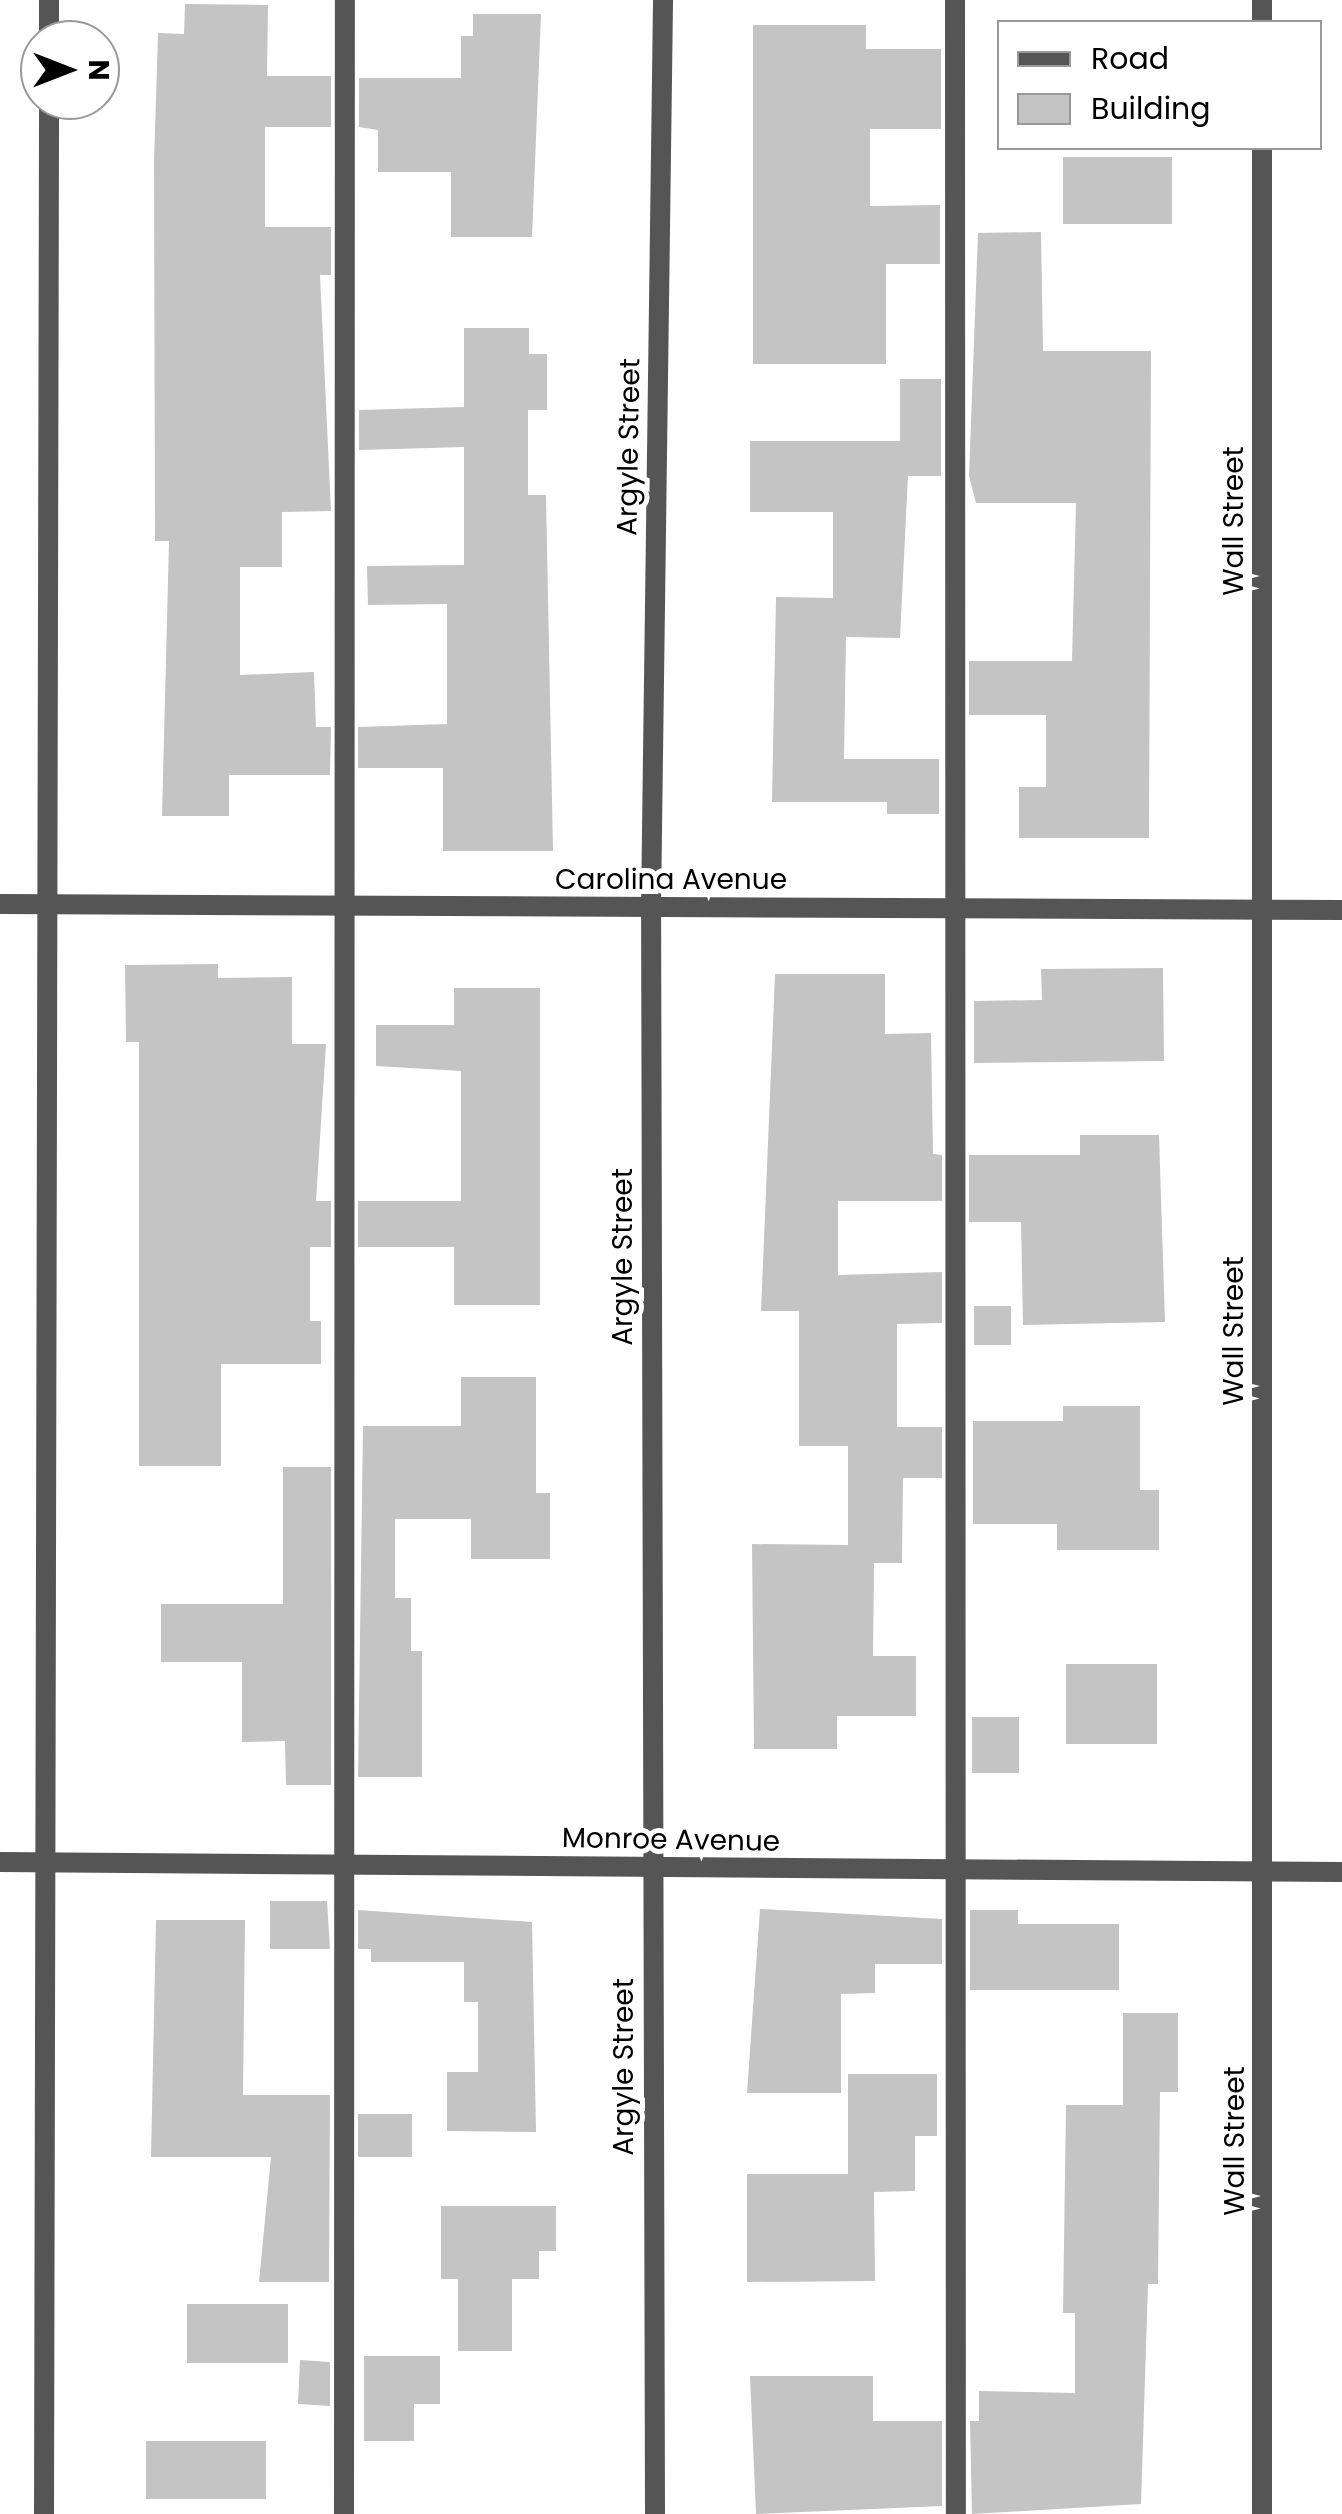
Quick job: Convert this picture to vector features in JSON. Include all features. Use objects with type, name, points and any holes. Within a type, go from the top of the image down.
[{"type":"street","points":[[344,2514],[346,0]]},
{"type":"street","name":"Argyle Street","points":[[655,2514],[650,1868],[651,907],[663,0]]},
{"type":"street","points":[[955,0],[956,2514]]},
{"type":"street","points":[[44,2514],[42,1861],[49,120]]},
{"type":"street","name":"Wall Street","points":[[1262,150],[1262,2514]]},
{"type":"street","name":"Carolina Avenue","points":[[0,904],[1342,910]]},
{"type":"street","name":"Monroe Avenue","points":[[0,1862],[1342,1872]]},
{"type":"building","points":[[185,4],[268,5],[267,76],[331,76],[331,127],[265,127],[265,227],[331,227],[331,275],[320,275],[331,511],[282,512],[282,567],[240,567],[240,675],[314,672],[316,727],[331,727],[330,775],[229,775],[229,816],[162,816],[169,541],[155,541],[154,162],[158,33],[184,34]]},
{"type":"building","points":[[473,14],[541,14],[532,237],[451,237],[451,172],[378,172],[378,130],[359,127],[359,78],[461,78],[461,36],[473,36]]},
{"type":"building","points":[[753,25],[866,25],[866,49],[941,49],[941,129],[870,129],[870,206],[940,205],[940,264],[886,264],[886,364],[753,364]]},
{"type":"building","points":[[1063,157],[1172,157],[1172,224],[1063,224]]},
{"type":"building","points":[[1041,232],[1043,351],[1151,351],[1149,838],[1019,838],[1019,787],[1046,787],[1046,715],[969,715],[969,661],[1072,661],[1076,503],[976,503],[969,476],[978,233]]},
{"type":"building","points":[[464,328],[529,328],[529,354],[547,354],[547,410],[528,410],[528,495],[546,495],[553,851],[443,851],[443,768],[358,768],[358,727],[447,724],[447,604],[368,605],[367,566],[464,565],[464,447],[359,450],[359,410],[464,407]]},
{"type":"building","points":[[900,379],[941,379],[941,476],[908,476],[900,638],[846,637],[844,759],[939,759],[939,814],[887,814],[887,802],[772,802],[776,597],[833,598],[833,512],[750,512],[750,441],[900,441]]},
{"type":"building","points":[[218,964],[218,978],[292,977],[292,1044],[326,1044],[316,1201],[331,1201],[331,1247],[310,1247],[310,1321],[321,1321],[321,1364],[221,1364],[221,1466],[139,1466],[139,1042],[126,1042],[125,965]]},
{"type":"building","points":[[1163,968],[1164,1061],[974,1063],[974,1001],[1042,1000],[1041,969]]},
{"type":"building","points":[[775,974],[885,974],[885,1034],[931,1033],[933,1154],[942,1155],[942,1201],[838,1201],[838,1275],[942,1272],[942,1323],[897,1324],[897,1427],[942,1427],[942,1478],[903,1478],[902,1563],[874,1563],[873,1656],[916,1656],[916,1716],[837,1716],[837,1749],[754,1749],[752,1544],[848,1545],[848,1446],[799,1446],[799,1311],[761,1311]]},
{"type":"building","points":[[454,988],[540,988],[540,1305],[454,1305],[454,1247],[358,1247],[358,1201],[461,1201],[461,1071],[376,1066],[376,1025],[454,1025]]},
{"type":"building","points":[[1080,1135],[1159,1135],[1165,1322],[1023,1325],[1021,1222],[969,1222],[969,1155],[1080,1155]]},
{"type":"building","points":[[974,1306],[1011,1306],[1011,1345],[974,1345]]},
{"type":"building","points":[[461,1377],[536,1377],[536,1493],[550,1493],[550,1559],[471,1559],[471,1519],[395,1519],[395,1598],[411,1598],[411,1651],[422,1651],[422,1777],[358,1777],[363,1426],[461,1426]]},
{"type":"building","points":[[1063,1406],[1140,1406],[1140,1490],[1159,1490],[1159,1550],[1057,1550],[1057,1524],[973,1524],[973,1421],[1063,1421]]},
{"type":"building","points":[[283,1467],[331,1467],[331,1785],[286,1785],[285,1741],[242,1742],[242,1662],[161,1662],[161,1604],[283,1604]]},
{"type":"building","points":[[1066,1664],[1157,1664],[1157,1744],[1066,1744]]},
{"type":"building","points":[[972,1717],[1019,1717],[1019,1773],[972,1773]]},
{"type":"building","points":[[270,1901],[327,1901],[330,1949],[270,1949]]},
{"type":"building","points":[[760,1909],[942,1919],[942,1964],[875,1964],[875,1993],[841,1994],[841,2093],[747,2093]]},
{"type":"building","points":[[358,1910],[532,1922],[536,2132],[447,2131],[447,2072],[478,2072],[478,2002],[464,2002],[464,1962],[371,1962],[371,1949],[358,1949]]},
{"type":"building","points":[[970,1910],[1018,1910],[1018,1924],[1119,1924],[1119,1990],[970,1990]]},
{"type":"building","points":[[156,1920],[245,1920],[243,2095],[330,2095],[329,2282],[259,2282],[271,2157],[151,2157]]},
{"type":"building","points":[[1123,2013],[1178,2013],[1178,2092],[1160,2092],[1158,2284],[1148,2284],[1141,2504],[972,2514],[970,2421],[979,2421],[979,2391],[1075,2393],[1075,2313],[1063,2313],[1066,2105],[1123,2105]]},
{"type":"building","points":[[848,2074],[937,2074],[937,2136],[915,2136],[915,2191],[874,2192],[875,2281],[747,2282],[747,2174],[848,2174]]},
{"type":"building","points":[[358,2114],[412,2114],[412,2157],[358,2157]]},
{"type":"building","points":[[441,2206],[556,2206],[556,2251],[539,2251],[539,2279],[512,2279],[512,2351],[458,2351],[458,2279],[441,2279]]},
{"type":"building","points":[[187,2304],[288,2304],[288,2363],[187,2363]]},
{"type":"building","points":[[364,2356],[440,2356],[440,2404],[414,2404],[414,2441],[364,2441]]},
{"type":"building","points":[[300,2360],[330,2362],[330,2406],[298,2404]]},
{"type":"building","points":[[750,2376],[873,2376],[873,2421],[942,2421],[942,2506],[756,2514]]},
{"type":"building","points":[[146,2441],[266,2441],[266,2499],[146,2499]]}]
